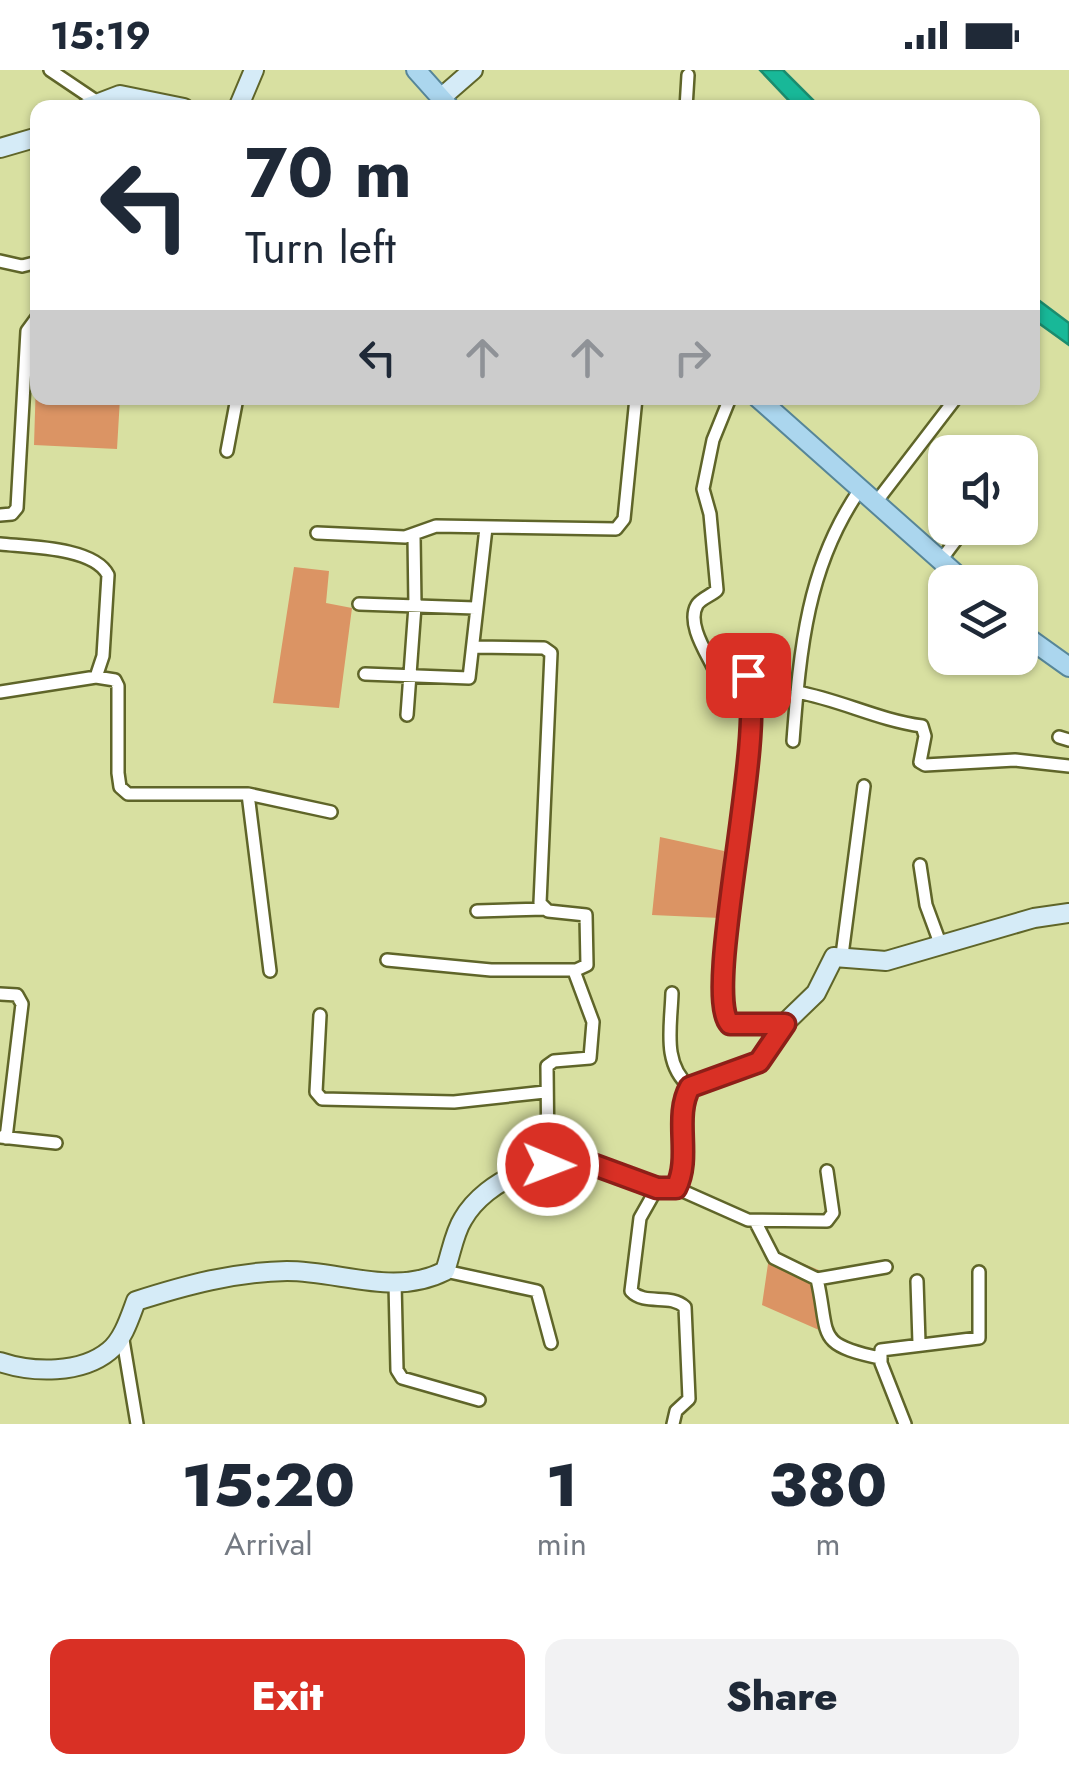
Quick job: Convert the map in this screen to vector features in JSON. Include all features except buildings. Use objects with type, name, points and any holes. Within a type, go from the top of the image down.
[{"type":"main road","points":[[416,70],[444,100]]},
{"type":"main road","points":[[766,405],[946,565]]},
{"type":"main road","points":[[1038,645],[1069,668]]},
{"type":"street","points":[[50,70],[86,100]]},
{"type":"street","points":[[241,100],[254,70]]},
{"type":"street","points":[[448,100],[473,70]]},
{"type":"street","points":[[686,100],[688,75]]},
{"type":"street","points":[[106,100],[120,96],[141,100]]},
{"type":"street","points":[[0,148],[30,140]]},
{"type":"street","points":[[0,261],[30,264]]},
{"type":"street","points":[[0,515],[12,514],[18,503],[26,330],[30,325]]},
{"type":"street","points":[[228,450],[236,405]]},
{"type":"street","points":[[316,533],[414,536],[436,526],[620,527],[635,405]]},
{"type":"street","points":[[727,405],[713,440],[703,490],[710,514],[717,590],[699,602],[696,612],[698,636],[716,671],[748,675],[754,717],[726,946],[724,1013],[730,1024],[785,1024]]},
{"type":"street","points":[[877,502],[951,405]]},
{"type":"street","points":[[794,741],[800,645],[816,573],[824,551],[861,488]]},
{"type":"street","points":[[365,674],[466,679],[472,670],[475,608],[486,528]]},
{"type":"street","points":[[407,715],[415,606],[414,536]]},
{"type":"street","points":[[0,544],[63,551],[104,568],[108,575],[102,656],[96,677]]},
{"type":"street","points":[[941,560],[953,545]]},
{"type":"street","points":[[358,604],[475,608]]},
{"type":"street","points":[[474,648],[544,648],[552,653],[542,812],[540,896],[544,909]]},
{"type":"street","points":[[0,692],[96,677],[115,680],[118,773],[123,791],[143,795],[248,794],[331,812]]},
{"type":"street","points":[[797,692],[833,700],[878,719],[922,726],[925,736],[920,762],[925,765],[1015,760],[1069,766]]},
{"type":"street","points":[[842,955],[864,786]]},
{"type":"street","points":[[248,794],[270,971]]},
{"type":"street","points":[[920,866],[926,905],[940,943]]},
{"type":"street","points":[[387,960],[491,970],[574,970],[587,965],[586,915],[544,909],[477,911]]},
{"type":"street","points":[[690,1087],[759,1062],[785,1024],[807,1005],[834,957],[886,960],[940,943],[1069,913]]},
{"type":"street","points":[[548,1165],[545,1092],[549,1063],[588,1060],[593,1052],[593,1022],[574,970]]},
{"type":"street","points":[[672,993],[671,1060],[677,1076],[690,1087]]},
{"type":"street","points":[[0,994],[17,995],[22,1004],[3,1137],[56,1143]]},
{"type":"street","points":[[320,1014],[316,1092],[322,1099],[454,1102],[545,1092]]},
{"type":"street","points":[[672,1424],[676,1411],[690,1398],[686,1307],[676,1300],[640,1299],[631,1291],[640,1218],[683,1170],[684,1104],[690,1087]]},
{"type":"street","points":[[445,1271],[462,1219],[480,1199],[511,1178],[548,1165],[589,1163],[754,1221],[831,1218],[827,1171]]},
{"type":"street","points":[[754,1221],[774,1258],[817,1279],[886,1267]]},
{"type":"street","points":[[0,1362],[62,1369],[87,1363],[111,1350],[136,1301],[240,1273],[290,1271],[395,1284],[427,1280],[445,1271],[537,1291],[551,1343]]},
{"type":"street","points":[[905,1424],[880,1358],[886,1347],[979,1338],[980,1272]]},
{"type":"street","points":[[817,1279],[824,1334],[830,1342],[841,1350],[880,1358]]},
{"type":"street","points":[[917,1281],[919,1343]]},
{"type":"street","points":[[395,1284],[397,1370],[402,1378],[479,1400]]},
{"type":"street","points":[[122,1334],[137,1424]]},
{"type":"shaded area","points":[[35,405],[120,405],[117,449],[34,445]]},
{"type":"shaded area","points":[[294,567],[329,571],[326,603],[352,608],[339,708],[273,703]]},
{"type":"shaded area","points":[[660,837],[724,851],[720,918],[652,915]]},
{"type":"shaded area","points":[[770,1250],[826,1273],[819,1330],[762,1305]]},
{"type":"water","points":[[760,70],[783,70],[813,100],[788,100]]},
{"type":"water","points":[[1040,301],[1069,323],[1069,345],[1040,324]]},
{"type":"route","points":[[548,1165],[589,1163],[657,1188],[676,1188],[683,1170],[684,1104],[690,1087],[759,1062],[785,1024],[730,1024],[724,1013],[726,946],[754,739],[748,675]]}]
